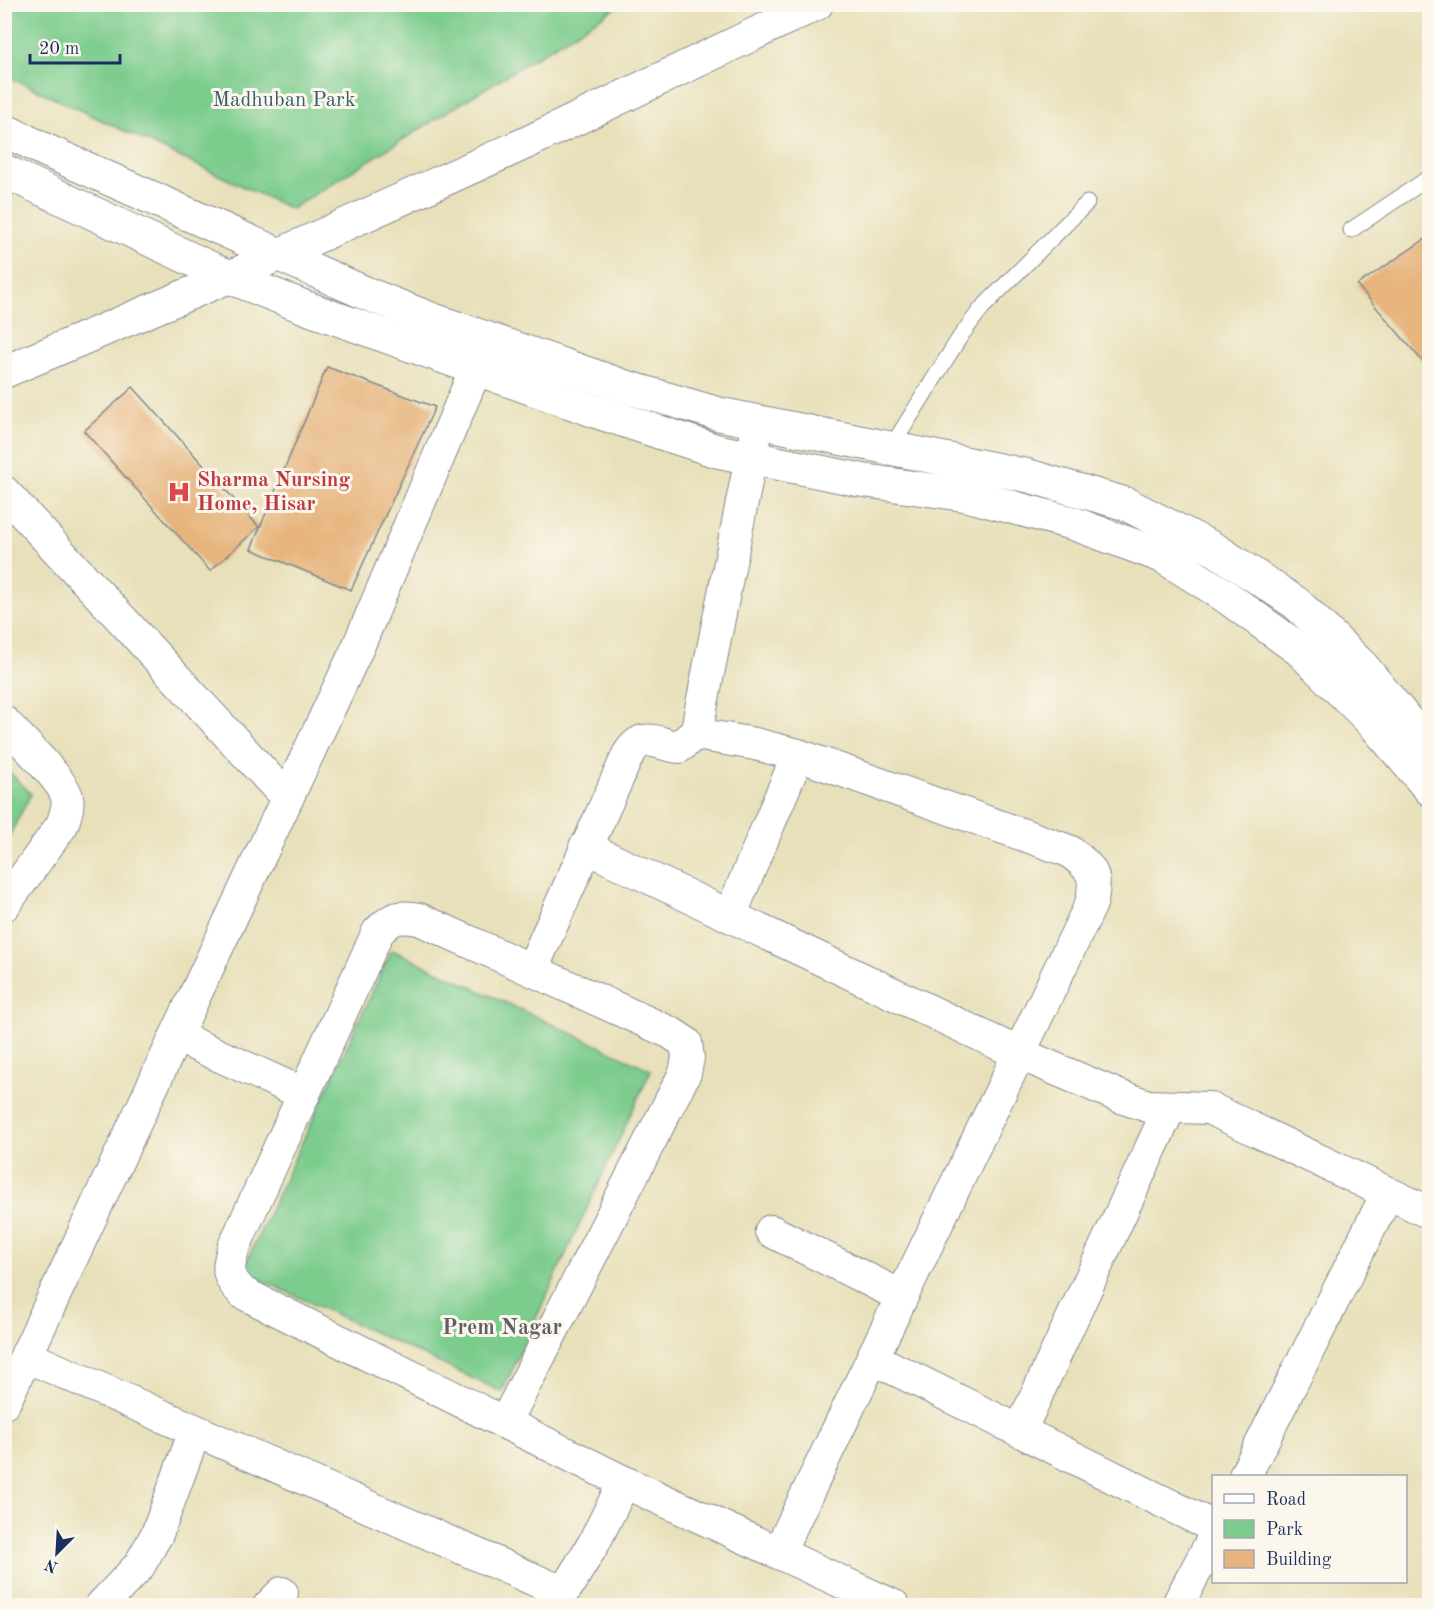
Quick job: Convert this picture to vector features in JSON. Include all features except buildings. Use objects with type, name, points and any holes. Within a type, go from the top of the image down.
[{"type":"street","points":[[4,372],[277,256],[526,142],[817,4]]},
{"type":"street","points":[[4,130],[277,256],[409,310],[623,386],[719,414],[1029,476],[1126,504],[1216,550],[1296,603],[1362,666],[1430,748]]},
{"type":"street","points":[[4,171],[229,277],[307,308],[706,447],[860,480],[968,495],[1075,524],[1162,556],[1221,593],[1300,650],[1374,724],[1430,789]]},
{"type":"street","points":[[488,338],[358,647],[176,1036],[13,1376],[195,1431],[555,1599],[567,1587],[594,1543],[624,1482]]},
{"type":"street","points":[[696,734],[758,422]]},
{"type":"street","points":[[4,492],[287,798]]},
{"type":"street","points":[[4,722],[58,782],[67,796],[67,810],[62,825],[4,905]]},
{"type":"street","points":[[532,969],[585,847],[633,747],[640,741],[650,740],[679,747],[688,737],[696,734],[755,744],[798,755],[1069,850],[1089,867],[1095,885],[1091,904],[779,1551]]},
{"type":"street","points":[[730,916],[798,755]]},
{"type":"street","points":[[585,847],[1018,1053],[1121,1097],[1148,1106],[1209,1108],[1430,1213]]},
{"type":"street","points":[[505,1422],[685,1073],[688,1058],[686,1043],[671,1033],[532,969],[419,919],[401,916],[389,920],[378,932],[233,1249],[229,1264],[231,1281],[243,1293],[624,1482],[779,1551],[847,1596],[894,1605]]},
{"type":"street","points":[[176,1036],[304,1094]]},
{"type":"street","points":[[1020,1431],[1170,1107]]},
{"type":"street","points":[[1246,1475],[1387,1194]]},
{"type":"street","points":[[771,1231],[901,1296]]},
{"type":"street","points":[[872,1358],[1212,1526]]},
{"type":"street","points":[[101,1605],[139,1566],[157,1534],[195,1431]]},
{"type":"street","points":[[1177,1605],[1212,1541]]},
{"type":"lane","points":[[1351,230],[1430,177]]},
{"type":"lane","points":[[890,449],[960,337],[981,309],[1087,203]]},
{"type":"green space","name":"Madhuban Park","points":[[5,4],[620,5],[291,209],[5,75]]},
{"type":"green space","points":[[5,768],[31,794],[5,844]]},
{"type":"green space","points":[[392,950],[651,1070],[502,1392],[242,1271]]},
{"type":"place","name":"Sharma Nursing Home, Hisar","points":[[179,492]]},
{"type":"district","name":"Prem Nagar","points":[[502,1328]]}]
